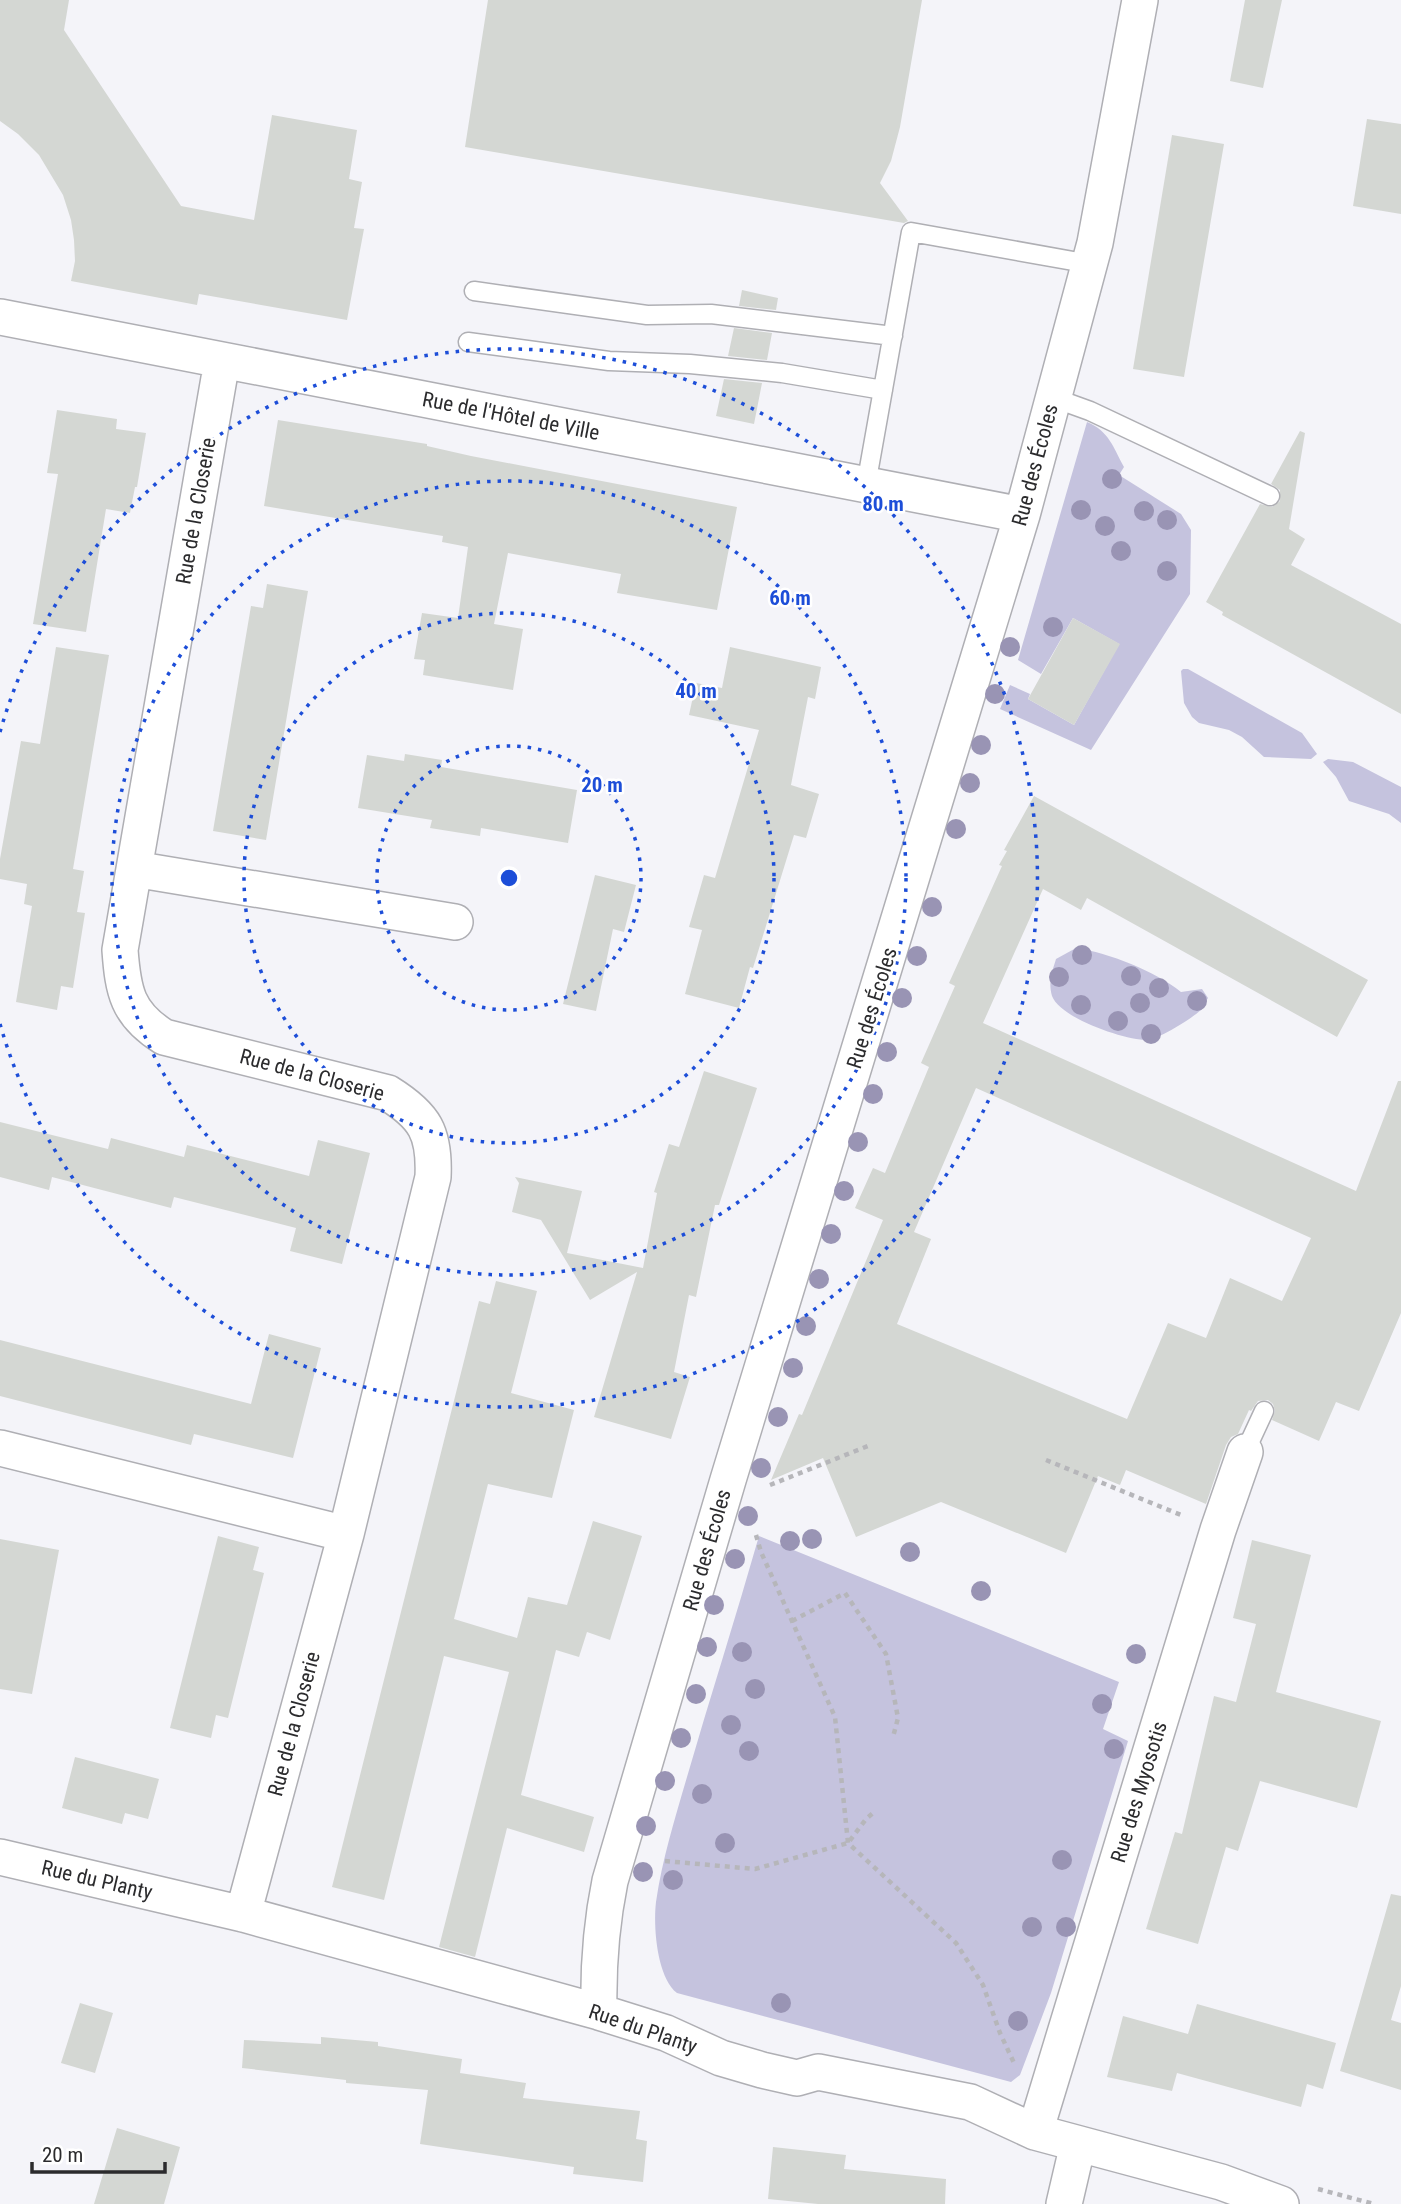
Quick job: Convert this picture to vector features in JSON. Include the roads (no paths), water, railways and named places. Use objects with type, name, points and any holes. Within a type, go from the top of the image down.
[{"type":"street","name":"Rue des Écoles","points":[[599,2012],[598,1955],[610,1881],[728,1480],[1022,515],[1090,264],[1140,0]]},
{"type":"street","name":"Rue de l'Hôtel de Ville","points":[[0,317],[1022,515]]},
{"type":"street","name":"Rue de la Closerie","points":[[222,360],[120,950],[123,984],[130,1006],[146,1027],[164,1037],[388,1093],[410,1107],[427,1127],[434,1151],[433,1177],[346,1534],[243,1914]]},
{"type":"street","points":[[134,869],[455,922]]},
{"type":"street","points":[[0,1448],[346,1534]]},
{"type":"street","name":"Rue des Myosotis","points":[[1041,2117],[1217,1530],[1245,1452]]},
{"type":"street","name":"Rue du Planty","points":[[0,1857],[243,1914],[599,2012],[666,2033],[721,2058],[761,2065],[797,2078],[818,2072],[959,2104],[1041,2117],[1078,2144],[1221,2182],[1281,2204]]},
{"type":"street","points":[[1064,2204],[1078,2144]]},
{"type":"lane","points":[[866,485],[911,232],[1090,264]]},
{"type":"lane","points":[[474,291],[646,315],[711,314],[893,336]]},
{"type":"lane","points":[[468,342],[608,361],[690,364],[782,373],[883,390]]},
{"type":"lane","points":[[1054,398],[1090,411],[1270,496]]},
{"type":"lane","points":[[1245,1452],[1265,1411]]}]
